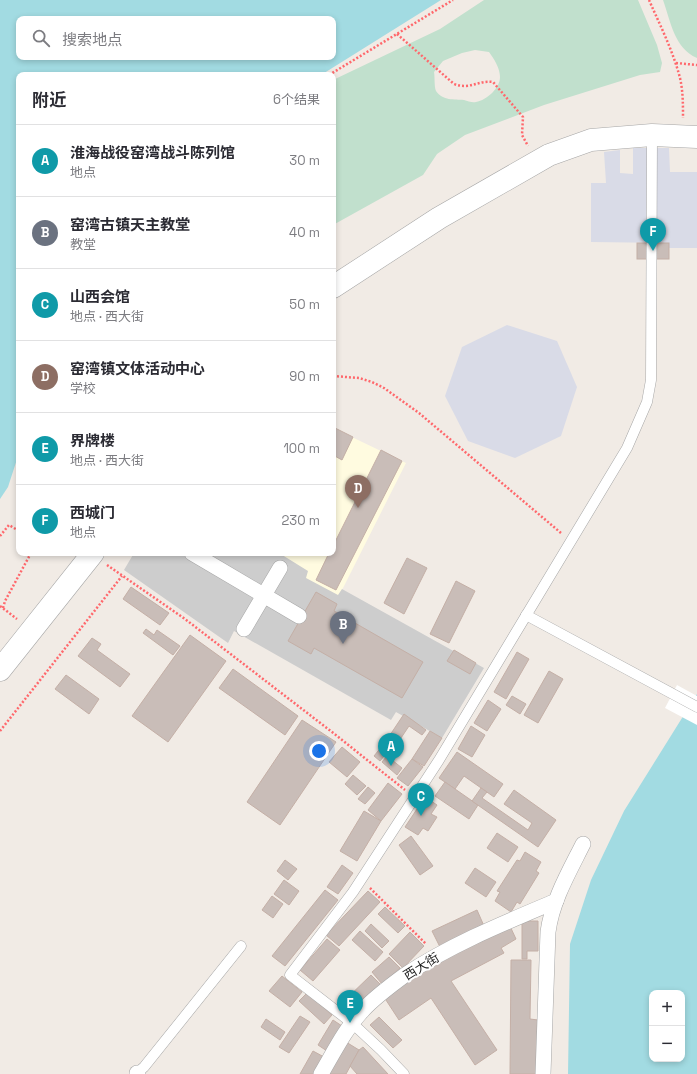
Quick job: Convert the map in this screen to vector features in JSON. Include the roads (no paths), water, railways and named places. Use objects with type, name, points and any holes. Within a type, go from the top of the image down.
[{"type":"street","points":[[336,285],[439,218],[549,155],[591,140],[652,134],[690,137]]},
{"type":"street","points":[[0,670],[90,556]]},
{"type":"street","points":[[197,556],[299,616]]},
{"type":"street","points":[[244,630],[280,568]]},
{"type":"street","points":[[543,1074],[548,932],[550,918],[556,901],[583,844]]},
{"type":"street","name":"西大街","points":[[321,1074],[352,1023],[363,1010],[387,988],[434,957],[483,932],[556,901]]},
{"type":"lane","points":[[404,1074],[352,1023],[290,976],[362,879],[439,760],[627,448],[647,402],[651,380],[652,134]]},
{"type":"lane","points":[[526,615],[697,706]]},
{"type":"lane","points":[[137,1074],[241,946]]},
{"type":"water","points":[[0,0],[441,0],[326,72],[16,72],[16,462],[8,487],[0,499]]},
{"type":"water","points":[[697,694],[697,1074],[568,1074],[570,944],[591,880],[624,811]]},
{"type":"place","name":"西城门","points":[[653,251]]},
{"type":"place","name":"窑湾镇文体活动中心","points":[[358,508]]},
{"type":"place","name":"窑湾古镇天主教堂","points":[[343,644]]},
{"type":"place","name":"淮海战役窑湾战斗陈列馆","points":[[391,766]]},
{"type":"place","name":"山西会馆","points":[[421,816]]},
{"type":"place","name":"界牌楼","points":[[350,1023]]}]
